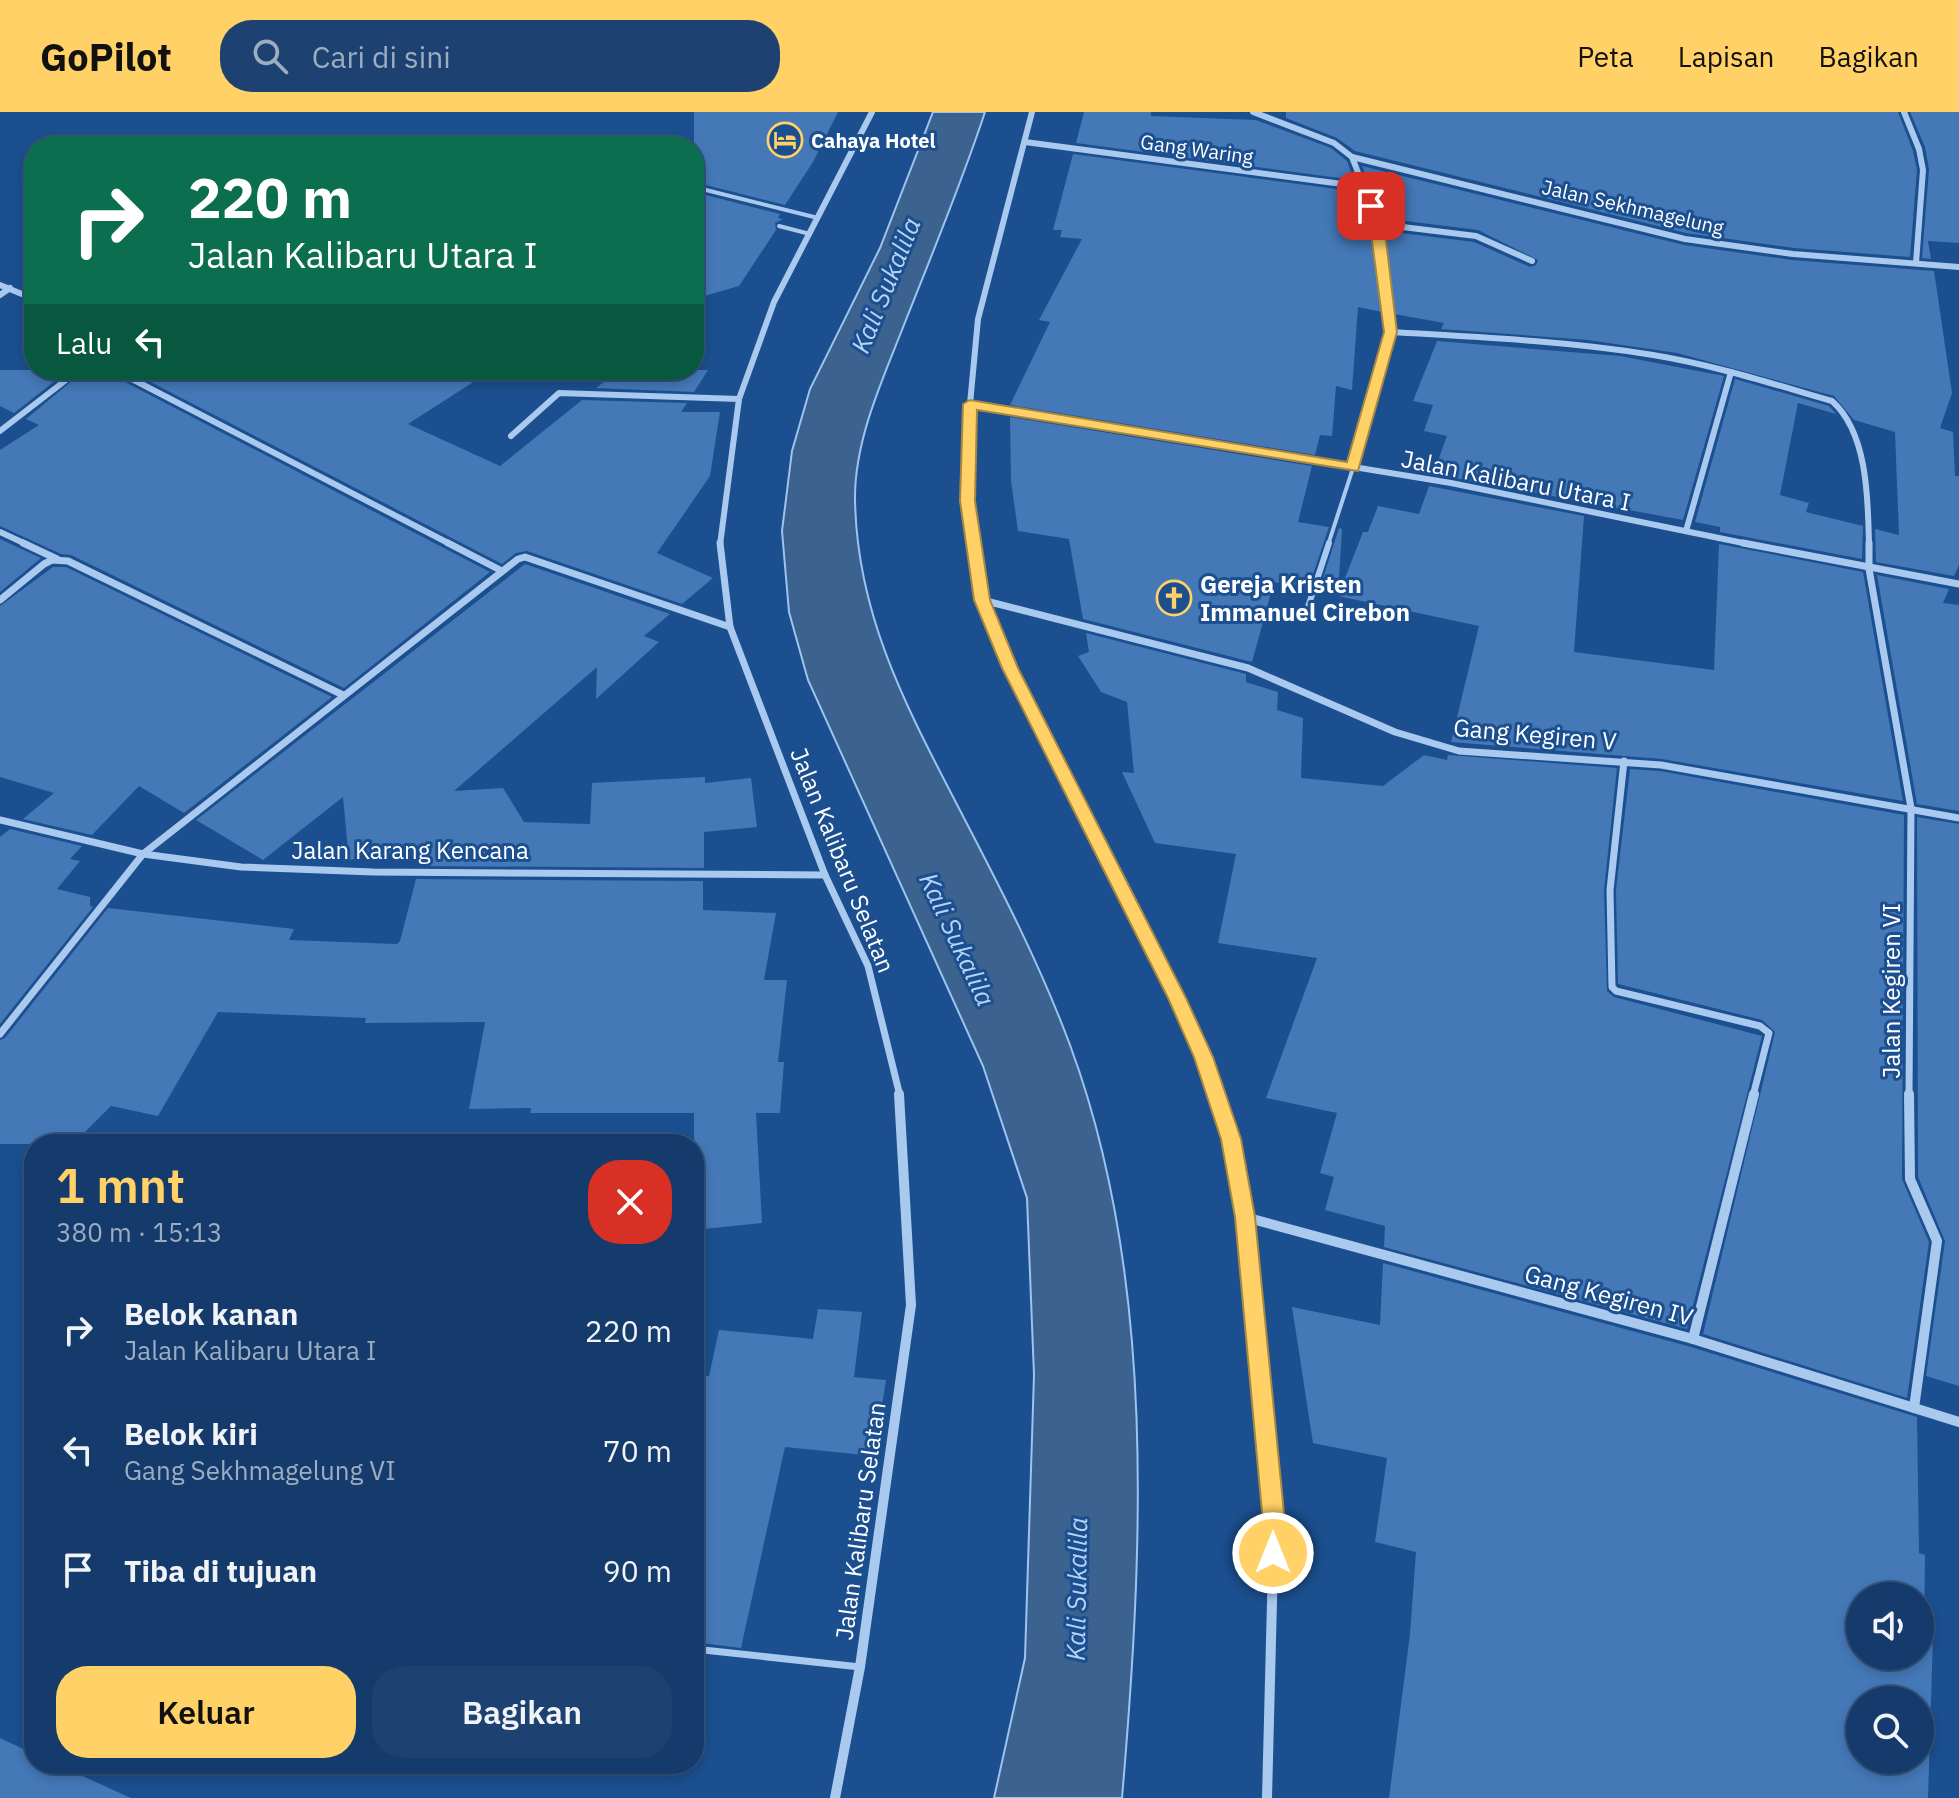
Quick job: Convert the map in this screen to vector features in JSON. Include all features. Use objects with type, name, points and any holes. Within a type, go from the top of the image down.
[{"type":"street","name":"Jalan Kalibaru Selatan","points":[[835,1798],[860,1667],[911,1305],[899,1086],[868,966],[825,875],[730,627],[720,546],[739,399],[774,302],[872,112]]},
{"type":"street","points":[[1032,112],[978,319],[970,404],[968,501],[982,600],[1010,668],[1204,1057],[1231,1139],[1245,1217],[1274,1523],[1267,1798]]},
{"type":"street","name":"Jalan Sekhmagelung","points":[[1253,112],[1334,143],[1352,157],[1685,239],[1793,254],[1959,267]]},
{"type":"street","points":[[1904,112],[1919,149],[1923,170],[1916,263]]},
{"type":"street","name":"Gang Waring","points":[[1025,142],[1365,187]]},
{"type":"street","points":[[1352,157],[1378,224],[1390,332],[1353,468]]},
{"type":"street","points":[[1378,224],[1476,235],[1505,244],[1532,261]]},
{"type":"street","points":[[0,285],[24,294]]},
{"type":"street","points":[[0,295],[10,288]]},
{"type":"street","name":"Jalan Kegiren VI","points":[[1390,332],[1552,341],[1657,356],[1731,372],[1840,406],[1862,458],[1868,503],[1869,569],[1911,808],[1909,1169],[1912,1189],[1934,1224],[1937,1241],[1914,1408]]},
{"type":"street","points":[[1686,531],[1731,372]]},
{"type":"street","points":[[0,431],[66,380]]},
{"type":"street","points":[[134,380],[502,571]]},
{"type":"street","points":[[511,436],[559,393],[739,399]]},
{"type":"street","name":"Jalan Kalibaru Utara I","points":[[970,404],[1451,483],[1869,569],[1959,584]]},
{"type":"street","points":[[0,532],[58,560],[68,561],[343,695]]},
{"type":"street","points":[[0,1034],[143,854],[502,571],[525,557],[730,627]]},
{"type":"street","points":[[0,600],[44,564],[58,560]]},
{"type":"street","name":"Gang Kegiren V","points":[[982,600],[1248,668],[1395,732],[1459,751],[1661,765],[1959,818]]},
{"type":"street","points":[[1624,761],[1610,890],[1612,987],[1616,991],[1756,1024],[1769,1033],[1693,1339]]},
{"type":"street","name":"Jalan Karang Kencana","points":[[0,820],[143,854],[241,867],[359,872],[825,875]]},
{"type":"street","name":"Gang Kegiren IV","points":[[1245,1217],[1693,1339],[1959,1422]]},
{"type":"lane","points":[[704,190],[818,218]]},
{"type":"lane","points":[[779,226],[810,234]]},
{"type":"lane","points":[[1305,616],[1353,468]]},
{"type":"lane","points":[[704,1650],[860,1667]]},
{"type":"water","name":"Kali Sukalila","points":[[933,112],[985,112],[870,414],[856,476],[858,542],[865,584],[890,665],[925,742],[1021,931],[1070,1045],[1098,1135],[1118,1227],[1130,1322],[1138,1514],[1135,1610],[1122,1798],[994,1798],[1025,1658],[1034,1375],[1027,1198],[983,1066],[808,680],[789,612],[782,531],[792,451],[810,389],[880,248]]},
{"type":"building","points":[[694,112],[838,112],[813,162],[785,205],[704,185],[704,136],[694,136]]},
{"type":"building","points":[[1084,112],[1151,112],[1151,116],[1256,120],[1331,148],[1347,161],[1354,180],[1076,143]]},
{"type":"building","points":[[1286,112],[1898,112],[1917,170],[1910,257],[1794,248],[1686,233],[1355,151],[1337,138],[1286,118]]},
{"type":"building","points":[[1910,112],[1959,112],[1959,243],[1928,241],[1931,259],[1922,258],[1929,169],[1925,147]]},
{"type":"building","points":[[1073,154],[1359,192],[1372,225],[1382,312],[1358,307],[1352,390],[1336,386],[1332,436],[1320,435],[1315,455],[1010,405],[1050,322],[1039,320],[1082,239],[1060,237],[1062,230],[1053,230]]},
{"type":"building","points":[[1362,166],[1684,245],[1792,260],[1934,271],[1952,393],[1940,428],[1953,432],[1955,476],[1959,476],[1959,565],[1954,576],[1876,562],[1875,529],[1899,535],[1895,432],[1854,420],[1834,396],[1677,353],[1588,340],[1441,329],[1444,323],[1394,314],[1385,231],[1474,242],[1530,267],[1536,265],[1538,260],[1478,230],[1382,218]]},
{"type":"building","points":[[704,195],[780,214],[778,218],[783,219],[775,223],[776,230],[739,286],[704,296]]},
{"type":"building","points":[[1437,341],[1620,356],[1724,376],[1683,520],[1433,474],[1447,436],[1424,431],[1433,405],[1413,401]]},
{"type":"building","points":[[0,370],[24,370],[24,380],[56,380],[14,413],[0,406]]},
{"type":"building","points":[[1735,379],[1829,406],[1836,414],[1798,403],[1780,495],[1809,503],[1806,512],[1863,526],[1862,559],[1720,532],[1720,527],[1695,522]]},
{"type":"building","points":[[73,380],[125,380],[490,572],[344,688],[71,555],[61,554],[0,526],[0,450],[39,425],[26,419]]},
{"type":"building","points":[[147,380],[476,380],[408,424],[500,466],[582,400],[687,403],[681,412],[720,412],[710,476],[657,553],[713,578],[682,604],[527,551],[516,553],[502,564]]},
{"type":"building","points":[[606,380],[702,380],[694,392],[596,388]]},
{"type":"building","points":[[1010,417],[1312,466],[1298,522],[1329,527],[1308,589],[1274,582],[1252,662],[1083,619],[1069,539],[1018,531],[1011,481]]},
{"type":"building","points":[[1429,486],[1584,516],[1574,652],[1714,670],[1719,544],[1863,572],[1903,801],[1662,759],[1451,742],[1479,626],[1338,596],[1363,532],[1368,532],[1378,506],[1419,514]]},
{"type":"building","points":[[1339,528],[1342,529],[1338,595],[1319,591]]},
{"type":"building","points":[[0,539],[41,558],[0,592]]},
{"type":"building","points":[[525,564],[670,614],[644,636],[659,642],[596,699],[597,667],[454,791],[503,788],[524,822],[590,824],[592,783],[705,777],[705,783],[751,778],[757,827],[704,832],[704,868],[420,866],[426,847],[349,860],[343,797],[263,860],[196,820]]},
{"type":"building","points":[[53,567],[66,567],[332,697],[184,813],[139,786],[92,835],[23,819],[54,793],[0,777],[0,606]]},
{"type":"building","points":[[1877,575],[1949,589],[1943,603],[1959,605],[1959,811],[1917,804]]},
{"type":"building","points":[[1086,633],[1246,674],[1246,682],[1278,692],[1277,710],[1303,718],[1301,778],[1383,786],[1424,755],[1447,760],[1448,755],[1617,768],[1604,890],[1607,991],[1614,997],[1762,1036],[1687,1329],[1384,1247],[1385,1226],[1325,1210],[1334,1177],[1320,1173],[1337,1113],[1266,1098],[1317,958],[1218,943],[1236,854],[1155,843],[1122,772],[1134,773],[1127,702],[1101,692],[1078,656],[1089,652]]},
{"type":"building","points":[[1630,769],[1660,771],[1904,815],[1902,1179],[1929,1242],[1907,1398],[1703,1334],[1775,1032],[1762,1020],[1618,984],[1616,890]]},
{"type":"building","points":[[1917,817],[1959,824],[1959,1386],[1926,1376],[1945,1241],[1918,1177]]},
{"type":"building","points":[[10,829],[82,846],[70,859],[80,861],[57,889],[90,897],[90,906],[93,907],[0,1024],[0,837]]},
{"type":"building","points":[[416,879],[703,881],[703,910],[776,913],[764,980],[787,980],[778,1062],[784,1062],[780,1113],[756,1113],[762,1223],[704,1229],[704,1134],[694,1134],[694,1113],[530,1113],[531,1108],[469,1109],[485,1022],[365,1023],[366,1018],[218,1012],[158,1116],[111,1106],[83,1134],[24,1134],[24,1144],[0,1144],[0,1040],[5,1038],[108,908],[294,929],[289,940],[397,944]]},
{"type":"building","points":[[1383,1263],[1691,1347],[1917,1417],[1919,1553],[1925,1555],[1925,1582],[1846,1582],[1846,1670],[1932,1670],[1931,1686],[1846,1686],[1846,1774],[1929,1774],[1928,1798],[1389,1798],[1410,1634],[1416,1552],[1375,1542],[1387,1458],[1313,1443],[1292,1307],[1380,1325]]},
{"type":"building","points":[[818,1309],[862,1312],[854,1377],[886,1380],[874,1456],[785,1447],[741,1648],[704,1643],[704,1376],[709,1376],[719,1330],[813,1339]]},
{"type":"building","points":[[0,1738],[24,1749],[24,1774],[78,1774],[131,1798],[0,1798]]},
{"type":"place","name":"Cahaya Hotel","points":[[785,140]]},
{"type":"place","name":"Gereja Kristen Immanuel Cirebon","points":[[1174,598]]},
{"type":"route","points":[[1273,1553],[1274,1523],[1245,1217],[1231,1139],[1204,1057],[1177,998],[1010,668],[982,600],[968,501],[970,404],[1353,468],[1390,332],[1378,224],[1371,206]]}]
